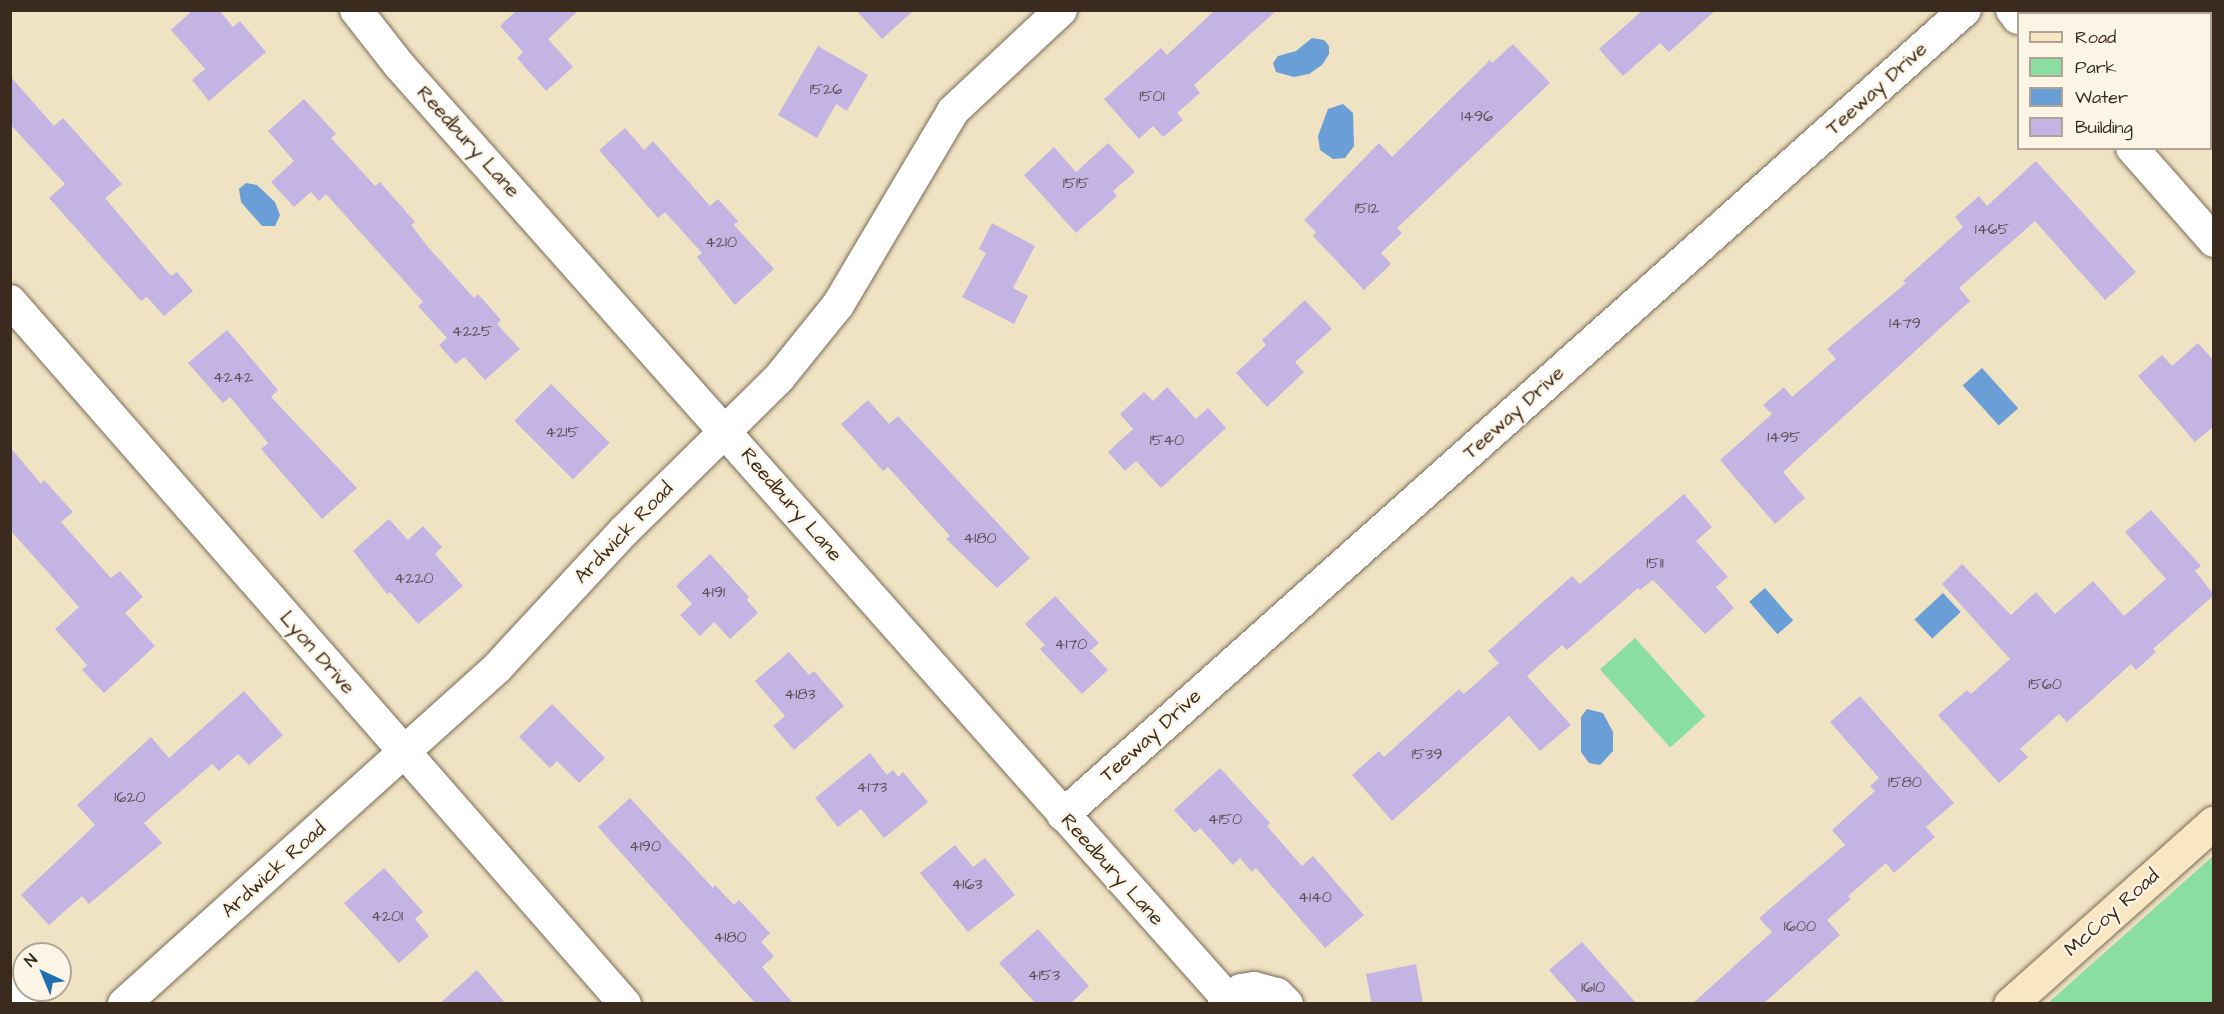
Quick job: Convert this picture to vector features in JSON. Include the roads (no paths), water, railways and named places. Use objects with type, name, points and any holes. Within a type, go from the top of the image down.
[{"type":"main road","name":"McCoy Road","points":[[2010,1004],[2214,822]]},
{"type":"street","name":"Ardwick Road","points":[[124,1004],[497,668],[624,531],[779,378],[838,305],[953,111],[1061,10]]},
{"type":"street","name":"Teeway Drive","points":[[1063,815],[1965,10]]},
{"type":"street","name":"Reedbury Lane","points":[[369,15],[399,65],[726,430],[1226,1001],[1254,988],[1277,994],[1287,1004]]},
{"type":"street","points":[[2134,150],[2214,241]]},
{"type":"street","name":"Lyon Drive","points":[[10,301],[625,1004]]},
{"type":"street","points":[[10,992],[21,1004]]},
{"type":"water","points":[[1312,38],[1324,40],[1329,46],[1329,54],[1322,65],[1309,74],[1294,77],[1276,72],[1273,63],[1278,56],[1296,51]]},
{"type":"water","points":[[1343,104],[1353,113],[1354,146],[1345,158],[1333,159],[1320,150],[1318,136],[1328,109]]},
{"type":"water","points":[[246,183],[257,185],[275,202],[280,215],[275,226],[262,226],[241,202],[239,189]]},
{"type":"water","points":[[1982,368],[2018,408],[1999,426],[1963,385]]},
{"type":"water","points":[[1765,588],[1793,620],[1777,634],[1749,602]]},
{"type":"water","points":[[1943,593],[1961,612],[1932,639],[1914,620]]},
{"type":"water","points":[[1587,709],[1603,713],[1613,732],[1613,751],[1600,765],[1589,763],[1581,752],[1581,717]]}]
